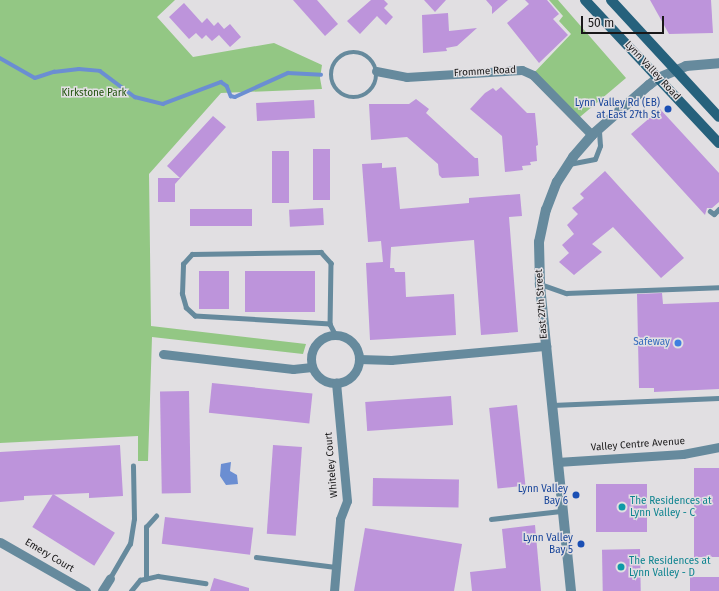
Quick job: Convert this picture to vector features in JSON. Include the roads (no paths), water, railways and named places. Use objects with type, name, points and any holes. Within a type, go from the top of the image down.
[{"type":"main road","name":"Lynn Valley Road","points":[[585,0],[719,143]]},
{"type":"main road","name":"Lynn Valley Road","points":[[611,0],[719,117]]},
{"type":"street","points":[[674,70],[692,65],[719,63]]},
{"type":"street","name":"Fromme Road","points":[[376,71],[406,77],[522,70],[532,75],[595,132]]},
{"type":"street","name":"East 27th Street","points":[[571,591],[561,511],[540,284],[539,253],[542,227],[550,196],[567,164],[595,132],[658,78],[674,70]]},
{"type":"street","points":[[335,334],[352,342],[359,359],[354,374],[348,380],[336,383],[319,377],[312,367],[313,348],[325,336],[335,334]]},
{"type":"street","points":[[359,359],[391,360],[546,346]]},
{"type":"street","points":[[163,354],[293,369],[312,367]]},
{"type":"street","name":"Whiteley Court","points":[[334,591],[340,518],[347,500],[336,383]]},
{"type":"street","name":"Valley Centre Avenue","points":[[557,462],[683,454],[719,447]]},
{"type":"street","name":"Emery Court","points":[[0,542],[86,591]]},
{"type":"street","points":[[102,591],[110,578]]},
{"type":"lane","points":[[353,52],[368,57],[376,71],[375,83],[372,88],[358,98],[341,95],[331,81],[331,72],[338,58],[353,52]]},
{"type":"lane","points":[[567,164],[595,159],[600,146],[595,132]]},
{"type":"lane","points":[[710,210],[714,214],[719,209]]},
{"type":"lane","points":[[330,324],[195,316],[186,308],[182,294],[183,264],[192,254],[321,252],[331,263],[330,324],[335,334]]},
{"type":"lane","points":[[540,284],[566,293],[719,287]]},
{"type":"lane","points":[[551,405],[719,398]]},
{"type":"lane","points":[[110,578],[130,544],[134,519],[133,466]]},
{"type":"lane","points":[[491,519],[561,511]]},
{"type":"lane","points":[[146,579],[146,527],[156,516]]},
{"type":"lane","points":[[256,557],[336,567]]},
{"type":"lane","points":[[130,591],[140,580],[158,576],[205,583]]},
{"type":"water","points":[[231,462],[230,471],[237,475],[238,484],[226,485],[220,476],[221,464]]},
{"type":"waterway","points":[[0,58],[35,78],[54,72],[79,69],[100,71],[135,97],[163,104],[221,82],[227,86],[231,96],[235,97],[288,73],[321,75]]},
{"type":"place","name":"Lynn Valley Rd (EB) at East 27th St","points":[[668,109]]},
{"type":"place","name":"Safeway","points":[[678,343]]},
{"type":"place","name":"Lynn Valley Bay 6","points":[[576,495]]},
{"type":"place","name":"The Residences at Lynn Valley - C","points":[[622,507]]},
{"type":"place","name":"Lynn Valley Bay 5","points":[[581,544]]},
{"type":"place","name":"The Residences at Lynn Valley - D","points":[[621,567]]},
{"type":"park label","name":"Kirkstone Park","points":[[94,94]]}]
